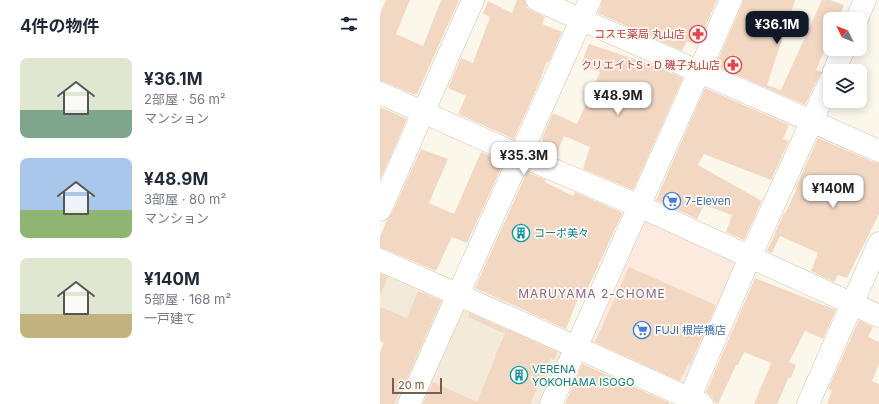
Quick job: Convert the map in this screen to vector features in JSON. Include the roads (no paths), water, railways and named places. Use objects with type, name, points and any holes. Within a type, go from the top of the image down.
[{"type":"street","points":[[380,210],[473,0]]},
{"type":"street","points":[[537,0],[879,151]]},
{"type":"street","points":[[409,404],[590,0]]},
{"type":"street","points":[[551,404],[731,0]]},
{"type":"street","points":[[860,12],[865,0]]},
{"type":"street","points":[[380,93],[521,156],[639,206],[879,316]]},
{"type":"street","points":[[380,260],[576,347],[693,402],[750,257],[823,97]]},
{"type":"street","points":[[808,404],[879,243]]},
{"type":"place","name":"コスモ薬局 丸山店","points":[[698,34]]},
{"type":"place","name":"クリエイトS・D 磯子丸山店","points":[[733,65]]},
{"type":"place","name":"7-Eleven","points":[[672,201]]},
{"type":"place","name":"コーポ美々","points":[[521,233]]},
{"type":"place","name":"FUJI 根岸橋店","points":[[642,330]]},
{"type":"place","name":"VERENA YOKOHAMA ISOGO","points":[[519,375]]},
{"type":"district","name":"MARUYAMA 2-CHOME","points":[[592,294]]}]
